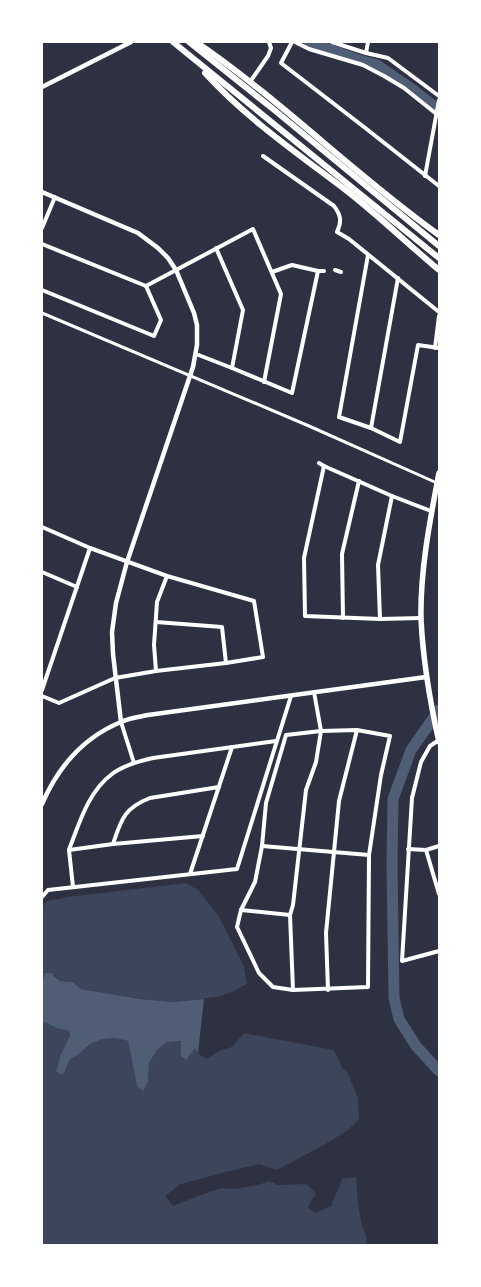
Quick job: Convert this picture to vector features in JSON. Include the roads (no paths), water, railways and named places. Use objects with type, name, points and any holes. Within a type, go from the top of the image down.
[{"type":"highway","points":[[173,42],[439,258]]},
{"type":"highway","points":[[189,42],[354,173],[366,178],[439,235]]},
{"type":"highway","points":[[196,42],[250,82],[439,246]]},
{"type":"highway","points":[[194,60],[221,90],[247,113],[362,203],[439,270]]},
{"type":"main road","points":[[439,473],[431,511],[424,565],[421,618],[426,676],[439,739]]},
{"type":"street","points":[[42,87],[131,42]]},
{"type":"street","points":[[250,82],[268,56],[271,48],[269,42]]},
{"type":"street","points":[[438,115],[404,88],[363,65],[309,49],[293,42],[281,63],[439,186]]},
{"type":"street","points":[[332,42],[366,53],[388,58],[439,96]]},
{"type":"street","points":[[366,53],[368,42]]},
{"type":"street","points":[[425,176],[438,115],[439,100]]},
{"type":"street","points":[[264,156],[334,206],[339,212],[340,218],[340,225],[337,232],[398,278],[439,312]]},
{"type":"street","points":[[42,192],[138,233],[158,248],[176,270],[194,313],[197,333],[196,354],[128,562],[116,603],[112,632],[115,678],[121,722],[134,763]]},
{"type":"street","points":[[42,228],[55,197]]},
{"type":"street","points":[[146,286],[253,229],[281,294],[264,382]]},
{"type":"street","points":[[42,244],[146,286],[161,320],[154,336],[42,290]]},
{"type":"street","points":[[216,248],[243,310],[232,368]]},
{"type":"street","points":[[368,255],[339,417],[371,428],[400,442],[418,345],[437,348],[439,316]]},
{"type":"street","points":[[272,272],[292,265],[324,271]]},
{"type":"street","points":[[335,270],[341,272]]},
{"type":"street","points":[[196,354],[292,394],[318,271]]},
{"type":"street","points":[[371,428],[398,278]]},
{"type":"street","points":[[42,313],[439,483]]},
{"type":"street","points":[[319,463],[392,496],[431,511]]},
{"type":"street","points":[[324,466],[304,558],[305,616],[380,619],[421,618]]},
{"type":"street","points":[[343,618],[342,554],[359,481]]},
{"type":"street","points":[[380,619],[378,565],[392,496]]},
{"type":"street","points":[[42,527],[90,548],[167,576],[254,601],[263,658],[156,671],[115,678],[59,703],[42,696]]},
{"type":"street","points":[[42,690],[90,548]]},
{"type":"street","points":[[42,572],[77,587]]},
{"type":"street","points":[[156,671],[154,645],[157,602],[167,576]]},
{"type":"street","points":[[156,622],[222,628],[226,663]]},
{"type":"street","points":[[42,804],[50,786],[81,746],[121,722],[148,715],[426,676]]},
{"type":"street","points":[[293,990],[290,915],[293,905],[306,790],[316,762],[321,730],[314,692]]},
{"type":"street","points":[[42,897],[48,890],[237,869],[291,696]]},
{"type":"street","points":[[321,730],[357,730],[390,736],[381,775],[369,856],[368,987],[328,990],[293,990],[273,987],[259,973],[237,927],[241,910],[255,882],[262,846],[266,803],[286,735],[321,730]]},
{"type":"street","points":[[328,990],[326,933],[339,801],[357,730]]},
{"type":"street","points":[[439,739],[430,746],[421,762],[412,798],[402,961],[439,951]]},
{"type":"street","points":[[73,887],[69,850],[84,811],[95,792],[112,774],[134,763],[153,758],[276,741]]},
{"type":"street","points":[[190,874],[232,747]]},
{"type":"street","points":[[113,844],[122,819],[131,808],[139,802],[150,798],[219,786]]},
{"type":"street","points":[[69,850],[113,844],[203,836]]},
{"type":"street","points":[[262,846],[369,856]]},
{"type":"street","points":[[408,849],[426,850],[439,846]]},
{"type":"street","points":[[426,850],[439,894]]},
{"type":"street","points":[[241,910],[290,915]]},
{"type":"waterway","points":[[309,42],[377,65],[439,110]]},
{"type":"waterway","points":[[439,710],[411,750],[393,799],[392,864],[394,998],[399,1019],[416,1046],[439,1071]]}]
